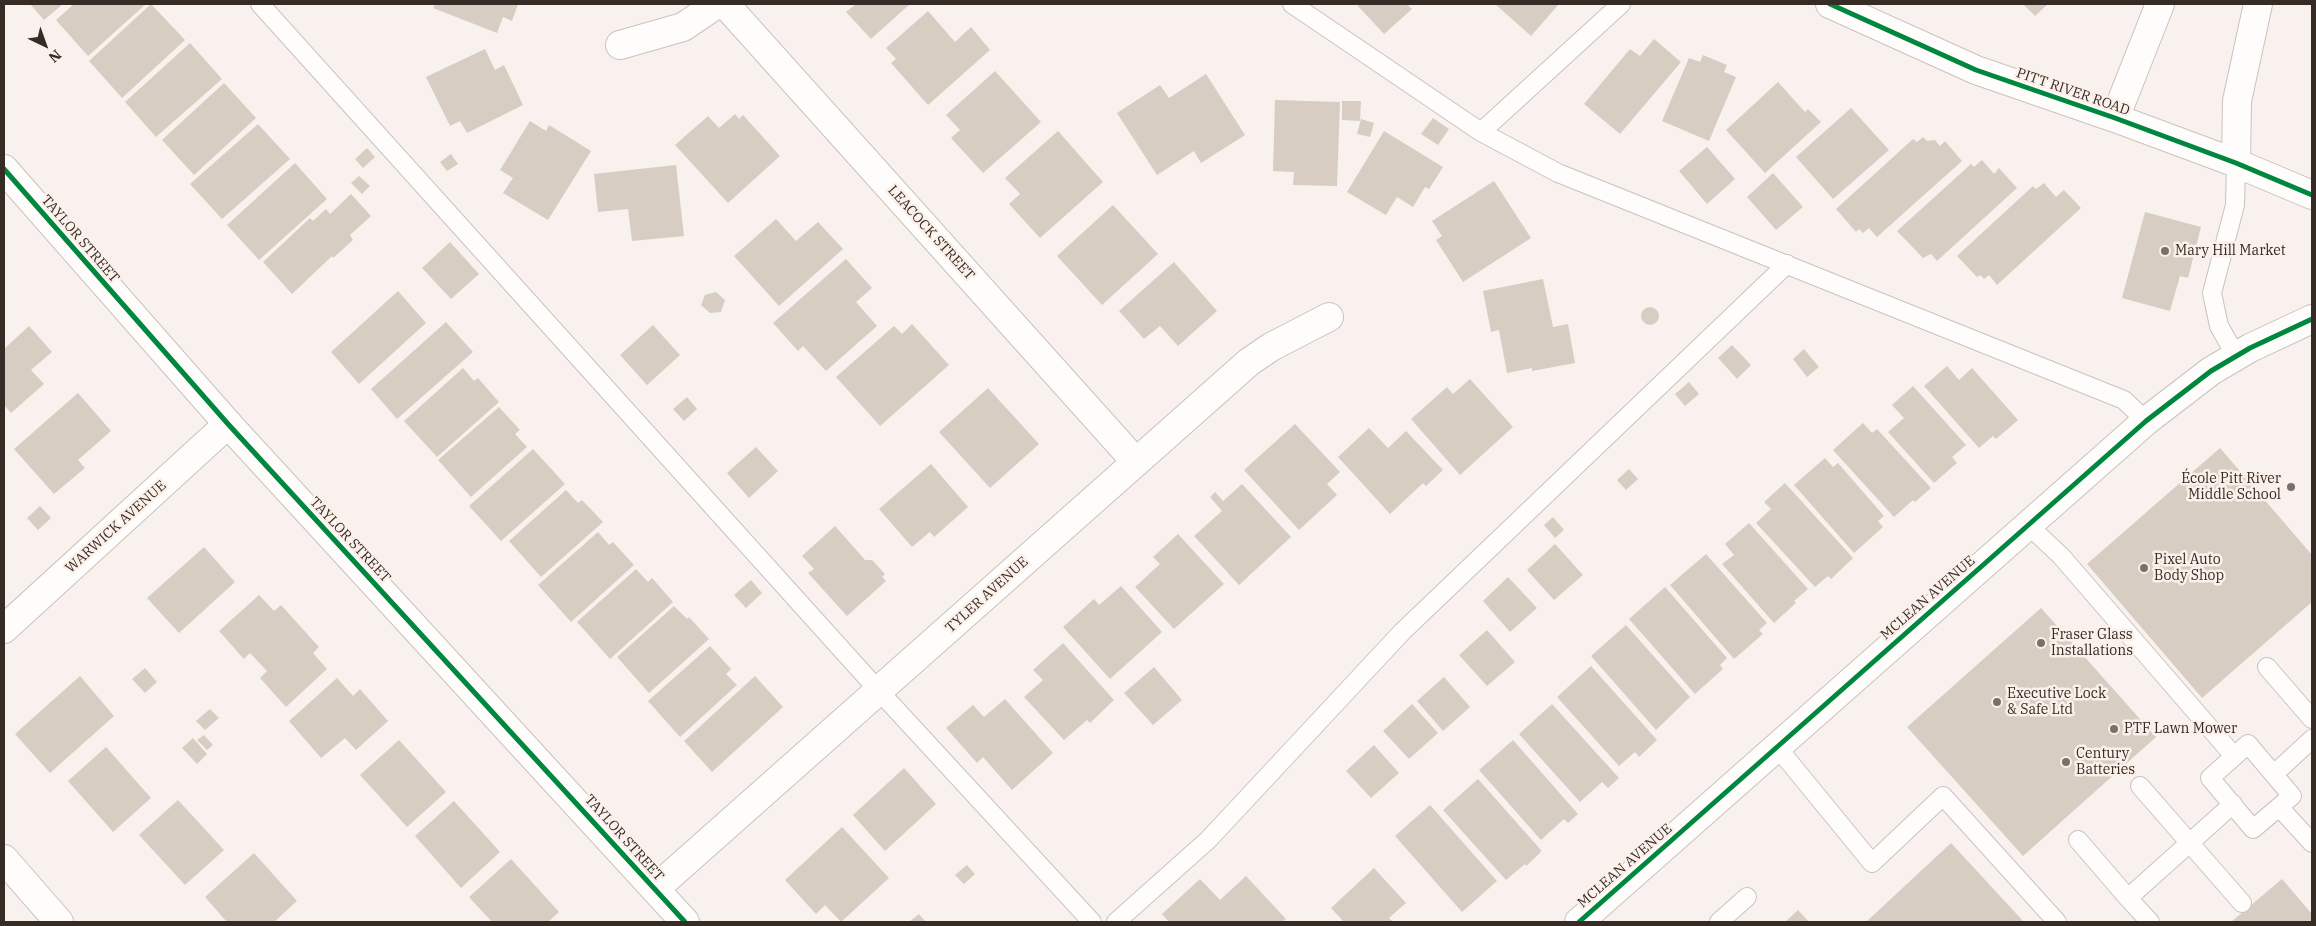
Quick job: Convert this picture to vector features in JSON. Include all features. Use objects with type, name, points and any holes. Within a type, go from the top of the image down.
[{"type":"street","points":[[620,45],[682,27],[718,4]]},
{"type":"street","name":"LEACOCK STREET","points":[[725,4],[1136,462]]},
{"type":"street","name":"PITT RIVER ROAD","points":[[1830,4],[1976,70],[2115,118],[2236,163],[2312,195]]},
{"type":"street","points":[[2115,118],[2160,4]]},
{"type":"street","points":[[2236,163],[2237,101],[2258,4]]},
{"type":"street","name":"TAYLOR STREET","points":[[4,169],[228,424],[655,889],[680,921]]},
{"type":"street","name":"TYLER AVENUE","points":[[655,889],[1249,362],[1271,347],[1329,317]]},
{"type":"street","name":"MCLEAN AVENUE","points":[[1586,920],[1777,747],[2146,422],[2211,371],[2236,356],[2312,319]]},
{"type":"street","name":"WARWICK AVENUE","points":[[4,629],[228,424]]},
{"type":"street","points":[[4,858],[59,922]]},
{"type":"lane","points":[[260,4],[879,691],[1092,922]]},
{"type":"lane","points":[[1292,4],[1481,132],[1558,173],[2124,400],[2146,422]]},
{"type":"lane","points":[[1481,132],[1621,4]]},
{"type":"lane","points":[[2236,163],[2235,205],[2212,292],[2219,326],[2236,356]]},
{"type":"lane","points":[[1116,922],[1208,840],[1402,632],[1787,264]]},
{"type":"lane","points":[[2028,525],[2061,556],[2234,756]]},
{"type":"lane","points":[[2267,667],[2312,719]]},
{"type":"lane","points":[[2274,774],[2312,739]]},
{"type":"lane","points":[[2248,744],[2292,796],[2253,829],[2210,778],[2234,756],[2248,744]]},
{"type":"lane","points":[[1777,747],[1872,863],[1943,796],[2057,922]]},
{"type":"lane","points":[[2140,786],[2242,903]]},
{"type":"lane","points":[[2128,898],[2233,804]]},
{"type":"lane","points":[[2279,807],[2312,843]]},
{"type":"lane","points":[[2078,840],[2150,922]]},
{"type":"lane","points":[[1719,922],[1747,898]]},
{"type":"building","points":[[30,4],[63,4],[44,20]]},
{"type":"building","points":[[74,4],[146,4],[88,56],[56,20]]},
{"type":"building","points":[[151,4],[185,40],[122,98],[89,61]]},
{"type":"building","points":[[435,4],[518,4],[512,21],[503,17],[497,33],[433,8]]},
{"type":"building","points":[[856,4],[910,4],[871,39],[846,12]]},
{"type":"building","points":[[1360,4],[1407,4],[1412,9],[1384,34],[1358,6]]},
{"type":"building","points":[[1495,4],[1559,4],[1531,36]]},
{"type":"building","points":[[2023,4],[2048,4],[2035,16]]},
{"type":"building","points":[[928,11],[955,42],[971,27],[990,50],[928,105],[891,63],[896,59],[886,48]]},
{"type":"building","points":[[1654,39],[1681,62],[1620,134],[1584,104],[1630,49],[1640,56]]},
{"type":"building","points":[[190,43],[222,79],[156,137],[125,102]]},
{"type":"building","points":[[485,49],[495,70],[504,65],[523,105],[467,133],[460,121],[450,126],[426,77]]},
{"type":"building","points":[[1703,55],[1727,65],[1724,72],[1736,77],[1709,141],[1662,121],[1689,58],[1700,62]]},
{"type":"building","points":[[995,71],[1041,122],[983,173],[951,138],[960,130],[946,115]]},
{"type":"building","points":[[1206,74],[1245,135],[1201,163],[1194,151],[1157,175],[1117,113],[1160,85],[1169,98]]},
{"type":"building","points":[[1778,82],[1805,112],[1808,109],[1821,122],[1765,173],[1726,130]]},
{"type":"building","points":[[224,83],[256,118],[194,175],[162,140]]},
{"type":"building","points":[[1275,100],[1340,102],[1337,186],[1293,185],[1294,172],[1273,171]]},
{"type":"building","points":[[1342,101],[1361,101],[1360,121],[1342,120]]},
{"type":"building","points":[[1851,108],[1889,150],[1833,199],[1796,157]]},
{"type":"building","points":[[735,114],[739,119],[743,115],[780,156],[728,203],[675,145],[708,116],[719,128]]},
{"type":"building","points":[[1433,118],[1449,129],[1438,145],[1421,134]]},
{"type":"building","points":[[1361,119],[1374,123],[1370,137],[1357,134]]},
{"type":"building","points":[[530,121],[546,131],[549,125],[591,151],[548,220],[503,193],[513,178],[500,170]]},
{"type":"building","points":[[258,124],[290,159],[222,219],[190,184]]},
{"type":"building","points":[[1058,131],[1103,182],[1040,238],[1009,204],[1020,194],[1005,178]]},
{"type":"building","points":[[1384,131],[1443,167],[1429,189],[1425,187],[1413,207],[1397,197],[1386,215],[1347,192]]},
{"type":"building","points":[[1923,137],[1927,141],[1935,140],[1940,146],[1945,141],[1962,161],[1877,237],[1869,228],[1863,233],[1859,229],[1856,232],[1836,209],[1913,139],[1917,142]]},
{"type":"building","points":[[1707,147],[1735,179],[1707,204],[1679,171]]},
{"type":"building","points":[[367,148],[375,157],[363,168],[355,159]]},
{"type":"building","points":[[451,154],[458,164],[447,171],[440,162]]},
{"type":"building","points":[[1982,160],[1994,174],[1999,168],[2017,188],[1937,261],[1931,254],[1923,258],[1897,231],[1971,164],[1974,167]]},
{"type":"building","points":[[295,163],[327,199],[259,260],[227,225]]},
{"type":"building","points":[[676,165],[684,236],[632,241],[628,209],[598,212],[594,174]]},
{"type":"building","points":[[1773,173],[1803,207],[1776,230],[1747,197]]},
{"type":"building","points":[[359,176],[370,186],[362,194],[351,183]]},
{"type":"building","points":[[1494,181],[1531,238],[1463,282],[1436,240],[1442,236],[1432,221]]},
{"type":"building","points":[[2044,183],[2056,197],[2064,190],[2081,208],[1997,285],[1989,275],[1984,279],[1980,275],[1977,277],[1957,256],[2033,186],[2036,189]]},
{"type":"building","points":[[351,194],[371,216],[350,235],[353,240],[333,258],[332,256],[292,294],[263,262],[310,218],[313,221],[326,209],[330,214]]},
{"type":"building","points":[[1113,205],[1158,254],[1102,305],[1057,256]]},
{"type":"building","name":"Mary Hill Market","points":[[2145,212],[2201,227],[2188,278],[2180,276],[2170,311],[2122,298]]},
{"type":"building","points":[[776,219],[796,241],[818,222],[843,249],[779,306],[734,256]]},
{"type":"building","points":[[450,242],[479,274],[451,299],[422,268]]},
{"type":"building","points":[[846,259],[872,288],[856,302],[877,326],[826,371],[803,346],[798,351],[773,323]]},
{"type":"building","points":[[1174,262],[1217,311],[1178,346],[1160,326],[1144,339],[1119,311]]},
{"type":"building","points":[[1543,279],[1553,327],[1568,324],[1575,363],[1532,371],[1532,368],[1507,373],[1499,330],[1491,332],[1483,291]]},
{"type":"building","points":[[398,291],[426,323],[359,384],[331,352]]},
{"type":"building","points":[[716,292],[725,300],[721,312],[710,313],[701,305],[705,295]]},
{"type":"building","points":[[1646,307],[1654,307],[1659,312],[1657,323],[1646,325],[1641,320],[1641,312]]},
{"type":"building","points":[[446,322],[473,352],[397,419],[371,389]]},
{"type":"building","points":[[912,324],[949,365],[880,426],[836,377],[894,326],[902,334]]},
{"type":"building","points":[[653,325],[680,355],[647,385],[620,355]]},
{"type":"building","points":[[29,326],[52,352],[31,370],[44,384],[11,413],[4,405],[4,349]]},
{"type":"building","points":[[1732,345],[1751,365],[1737,379],[1718,358]]},
{"type":"building","points":[[1804,349],[1819,367],[1807,377],[1793,359]]},
{"type":"building","points":[[1947,366],[1959,380],[1972,368],[2018,420],[1996,439],[1993,436],[1979,448],[1924,386]]},
{"type":"building","points":[[463,368],[474,381],[478,378],[499,402],[437,457],[404,421]]},
{"type":"building","points":[[1470,379],[1513,427],[1460,475],[1411,419],[1447,387],[1453,394]]},
{"type":"building","points":[[1689,382],[1699,394],[1685,406],[1675,394]]},
{"type":"building","points":[[1913,386],[1966,445],[1952,457],[1957,463],[1934,483],[1888,432],[1904,418],[1892,405]]},
{"type":"building","points":[[988,388],[1039,444],[990,488],[939,432]]},
{"type":"building","points":[[78,393],[111,431],[78,460],[85,468],[54,494],[14,449]]},
{"type":"building","points":[[687,397],[697,409],[684,421],[673,409]]},
{"type":"building","points":[[499,407],[520,430],[515,434],[527,447],[471,497],[438,460]]},
{"type":"building","points":[[1863,423],[1872,433],[1877,429],[1931,488],[1915,502],[1913,500],[1894,517],[1833,450]]},
{"type":"building","points":[[1295,424],[1340,472],[1327,484],[1337,495],[1299,530],[1244,470]]},
{"type":"building","points":[[1369,428],[1388,448],[1406,431],[1443,470],[1426,486],[1423,483],[1390,514],[1338,457]]},
{"type":"building","points":[[756,447],[778,471],[749,498],[727,473]]},
{"type":"building","points":[[2220,448],[2312,555],[2312,602],[2202,698],[2087,564]]},
{"type":"building","points":[[533,449],[565,484],[501,541],[469,506]]},
{"type":"building","points":[[1825,458],[1833,467],[1838,463],[1884,516],[1878,521],[1883,527],[1854,553],[1794,485]]},
{"type":"building","points":[[931,464],[968,507],[934,537],[930,532],[912,547],[879,509]]},
{"type":"building","points":[[1629,469],[1638,479],[1626,490],[1617,480]]},
{"type":"building","points":[[1785,483],[1853,558],[1831,579],[1828,576],[1815,587],[1756,523],[1771,509],[1764,502]]},
{"type":"building","points":[[1242,484],[1291,537],[1239,585],[1194,536],[1222,511],[1210,497],[1215,492],[1223,501]]},
{"type":"building","points":[[566,490],[578,503],[582,500],[603,522],[541,577],[509,541]]},
{"type":"building","points":[[40,506],[51,518],[38,530],[27,518]]},
{"type":"building","points":[[1553,517],[1564,530],[1555,538],[1544,525]]},
{"type":"building","points":[[1749,523],[1808,589],[1774,623],[1722,564],[1734,555],[1725,544]]},
{"type":"building","points":[[835,526],[865,560],[872,560],[885,574],[882,577],[886,581],[847,616],[808,573],[814,569],[802,556]]},
{"type":"building","points":[[598,532],[609,545],[613,542],[634,565],[571,622],[538,585]]},
{"type":"building","points":[[1178,534],[1224,584],[1174,629],[1135,587],[1160,564],[1153,557]]},
{"type":"building","points":[[1555,544],[1583,575],[1554,600],[1527,570]]},
{"type":"building","points":[[204,547],[235,582],[179,633],[147,598]]},
{"type":"building","points":[[1706,554],[1767,623],[1759,630],[1763,634],[1734,659],[1670,585]]},
{"type":"building","points":[[636,569],[648,582],[652,578],[673,602],[610,659],[577,622]]},
{"type":"building","points":[[1508,577],[1537,608],[1510,632],[1483,601]]},
{"type":"building","points":[[751,580],[762,593],[746,608],[734,595]]},
{"type":"building","points":[[1121,586],[1162,632],[1110,679],[1063,627],[1094,599],[1099,605]]},
{"type":"building","points":[[1665,587],[1727,658],[1720,665],[1723,669],[1695,694],[1629,619]]},
{"type":"building","points":[[259,595],[274,611],[281,605],[319,647],[313,653],[327,669],[286,707],[260,678],[267,671],[250,653],[244,659],[219,631]]},
{"type":"building","points":[[674,606],[687,619],[689,617],[709,639],[649,693],[617,657]]},
{"type":"building","points":[[2041,608],[2156,737],[2023,856],[1907,727]]},
{"type":"building","points":[[1626,625],[1690,697],[1656,730],[1591,656]]},
{"type":"building","points":[[1487,630],[1515,662],[1487,686],[1459,655]]},
{"type":"building","points":[[1063,643],[1114,700],[1090,723],[1087,720],[1064,740],[1024,697],[1043,680],[1033,670]]},
{"type":"building","points":[[710,646],[731,669],[726,674],[737,685],[680,737],[648,701]]},
{"type":"building","points":[[1591,666],[1657,740],[1639,757],[1635,752],[1619,766],[1557,697]]},
{"type":"building","points":[[1154,667],[1182,700],[1153,725],[1124,693]]},
{"type":"building","points":[[145,668],[157,682],[145,693],[132,679]]},
{"type":"building","points":[[80,676],[114,716],[50,773],[15,734]]},
{"type":"building","points":[[755,676],[783,707],[712,772],[684,741]]},
{"type":"building","points":[[1444,677],[1470,707],[1443,731],[1417,701]]},
{"type":"building","points":[[337,678],[353,696],[360,689],[388,721],[356,750],[345,738],[321,758],[289,721]]},
{"type":"building","points":[[1005,699],[1053,753],[1012,790],[983,757],[977,763],[946,728],[973,705],[984,717]]},
{"type":"building","points":[[1412,704],[1438,733],[1409,759],[1383,731]]},
{"type":"building","points":[[1552,704],[1619,778],[1608,788],[1602,782],[1580,802],[1519,734]]},
{"type":"building","points":[[210,709],[219,718],[205,730],[196,721]]},
{"type":"building","points":[[204,735],[213,745],[207,750],[197,740]]},
{"type":"building","points":[[193,738],[207,754],[197,764],[182,748]]},
{"type":"building","points":[[399,740],[446,792],[407,827],[360,775]]},
{"type":"building","points":[[1513,740],[1578,814],[1568,823],[1564,819],[1541,840],[1479,770]]},
{"type":"building","points":[[1374,745],[1399,773],[1371,798],[1346,771]]},
{"type":"building","points":[[106,747],[151,798],[113,832],[68,781]]},
{"type":"building","points":[[904,768],[936,804],[885,851],[853,815]]},
{"type":"building","points":[[1478,779],[1541,850],[1526,866],[1525,864],[1506,880],[1443,810]]},
{"type":"building","points":[[178,800],[224,850],[185,885],[139,835]]},
{"type":"building","points":[[454,801],[500,852],[461,888],[415,836]]},
{"type":"building","points":[[1430,805],[1497,881],[1462,912],[1395,836]]},
{"type":"building","points":[[842,827],[889,878],[841,922],[825,905],[816,914],[785,880]]},
{"type":"building","points":[[1951,843],[2024,922],[1866,922]]},
{"type":"building","points":[[254,853],[297,901],[274,922],[227,922],[205,897]]},
{"type":"building","points":[[511,859],[559,912],[548,922],[492,922],[469,897]]},
{"type":"building","points":[[967,865],[975,874],[964,884],[955,875]]},
{"type":"building","points":[[1374,868],[1406,903],[1389,918],[1393,922],[1344,922],[1331,908]]},
{"type":"building","points":[[1246,876],[1286,919],[1282,922],[1169,922],[1162,914],[1200,879],[1220,900]]},
{"type":"building","points":[[2282,879],[2312,914],[2312,922],[2231,922]]},
{"type":"building","points":[[1798,910],[1809,922],[1785,922]]},
{"type":"building","points":[[919,914],[926,922],[909,922]]},
{"type":"cycle path","points":[[1830,4],[1976,70],[2115,118],[2236,163],[2312,195]]},
{"type":"cycle path","points":[[4,169],[228,424],[685,922]]},
{"type":"cycle path","points":[[1579,922],[2146,421],[2211,371],[2250,348],[2312,319]]},
{"type":"place","name":"Mary Hill Market","points":[[2165,251]]},
{"type":"place","name":"École Pitt River Middle School","points":[[2291,487]]},
{"type":"place","name":"Pixel Auto Body Shop","points":[[2144,568]]},
{"type":"place","name":"Fraser Glass Installations","points":[[2041,643]]},
{"type":"place","name":"Executive Lock & Safe Ltd","points":[[1997,702]]},
{"type":"place","name":"PTF Lawn Mower","points":[[2114,729]]},
{"type":"place","name":"Century Batteries","points":[[2066,762]]}]
